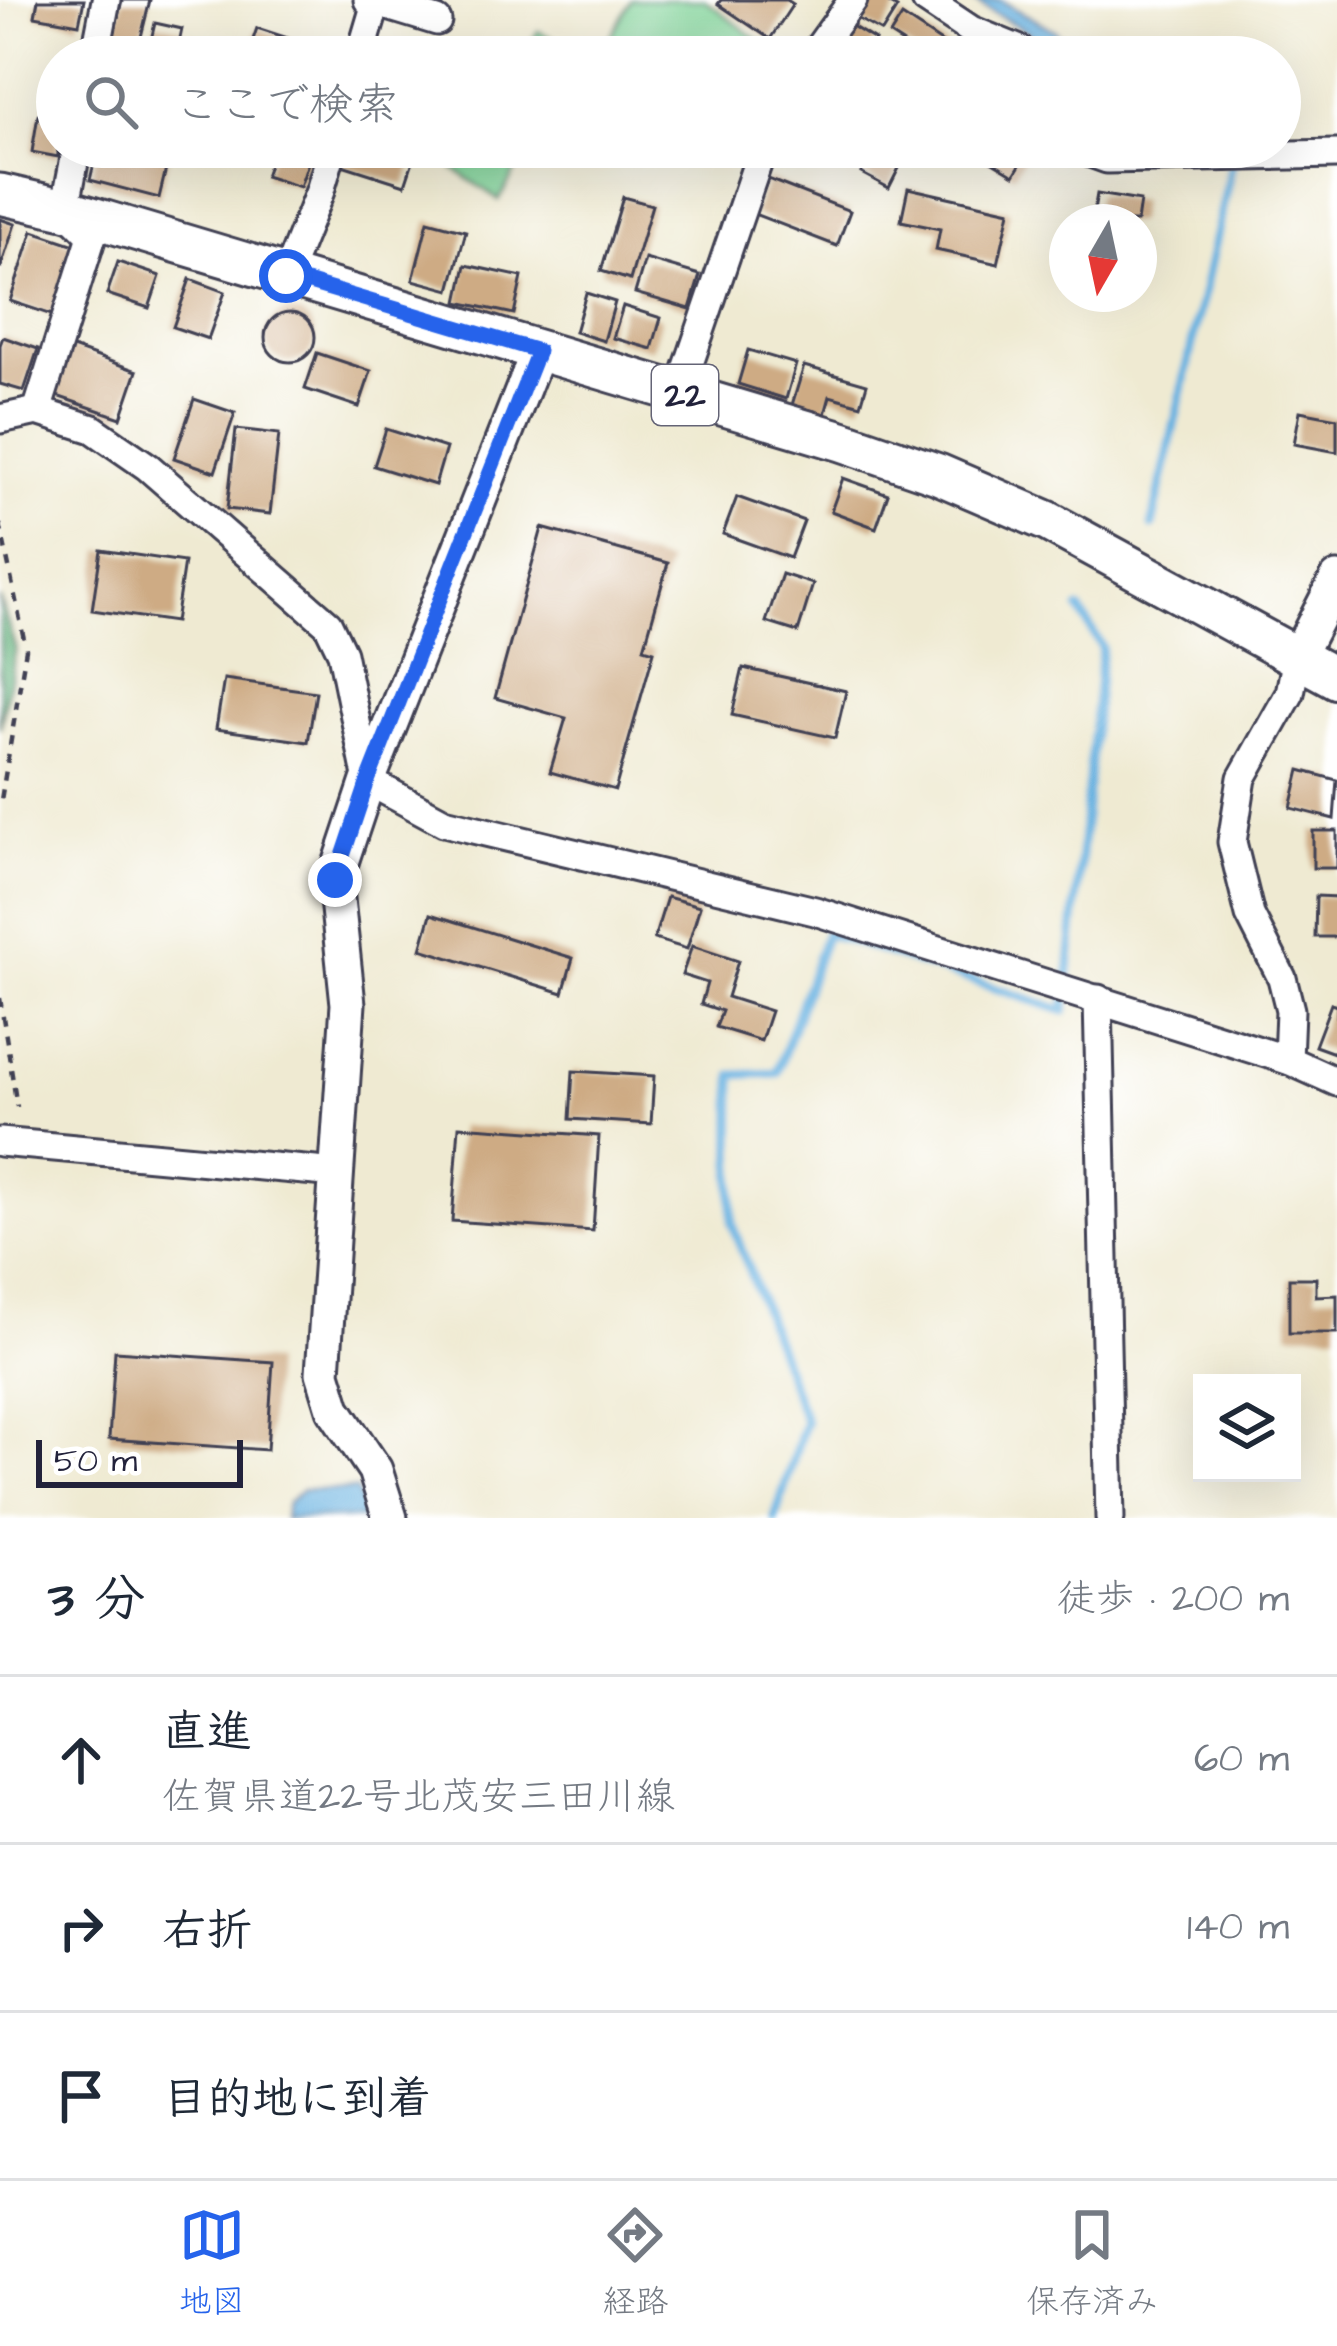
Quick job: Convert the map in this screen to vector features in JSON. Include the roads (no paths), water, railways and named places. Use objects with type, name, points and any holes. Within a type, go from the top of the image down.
[{"type":"main road","name":"22","points":[[0,194],[65,209],[842,441],[938,474],[1047,521],[1337,679]]},
{"type":"street","points":[[99,36],[106,0]]},
{"type":"street","points":[[827,36],[853,0]]},
{"type":"street","points":[[926,0],[986,36]]},
{"type":"street","points":[[365,36],[372,2],[437,21]]},
{"type":"street","points":[[1301,155],[1337,154]]},
{"type":"street","points":[[37,411],[92,236],[65,209],[73,168]]},
{"type":"street","points":[[286,276],[327,168]]},
{"type":"street","points":[[679,393],[757,168]]},
{"type":"street","points":[[390,1518],[375,1471],[334,1409],[323,1373],[348,1004],[335,880],[368,781],[538,351]]},
{"type":"street","points":[[0,419],[37,411],[93,429],[148,467],[328,624],[342,653],[368,781]]},
{"type":"street","points":[[1288,1060],[1290,1010],[1282,978],[1250,915],[1232,842],[1242,778],[1290,693],[1297,658],[1337,579]]},
{"type":"street","points":[[368,781],[444,822],[815,910],[1288,1060],[1337,1082]]},
{"type":"street","points":[[1098,999],[1110,1518]]},
{"type":"street","points":[[0,1142],[337,1173]]},
{"type":"water","points":[[971,0],[1000,0],[1059,36],[1035,36]]},
{"type":"water","points":[[302,1490],[356,1490],[367,1518],[284,1518],[287,1503]]},
{"type":"waterway","points":[[1152,526],[1231,168]]},
{"type":"waterway","points":[[775,1518],[805,1421],[732,1224],[733,1075],[777,1073],[826,933],[1065,1011],[1102,647],[1079,609]]}]
